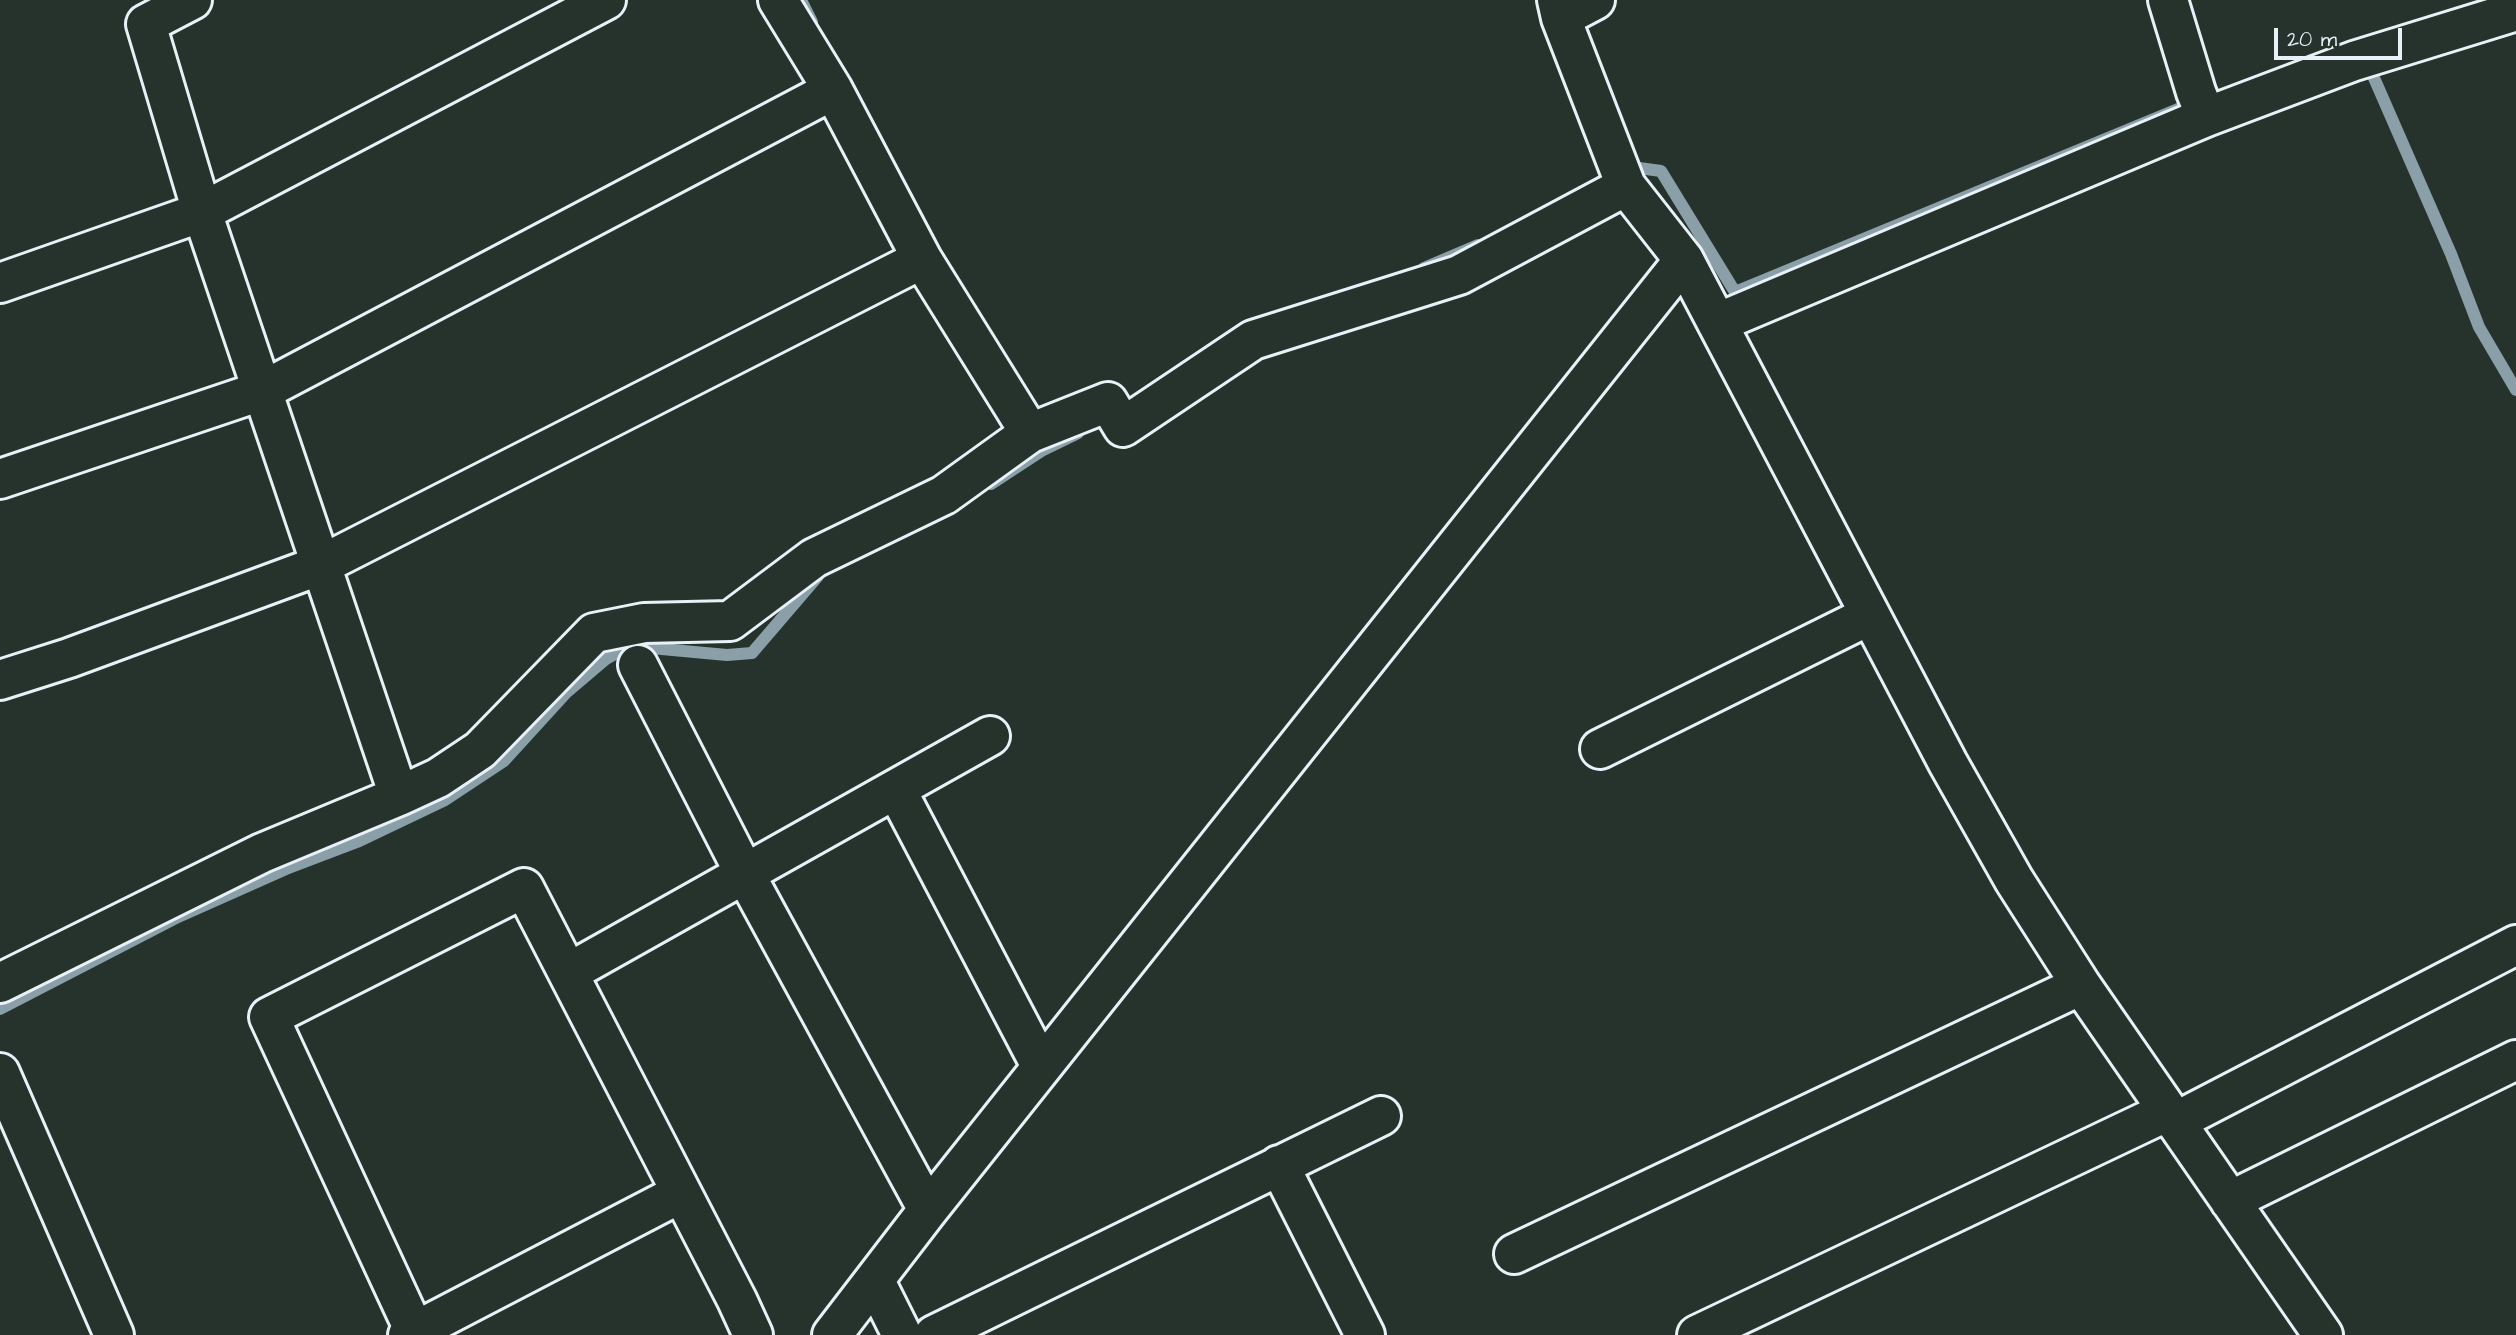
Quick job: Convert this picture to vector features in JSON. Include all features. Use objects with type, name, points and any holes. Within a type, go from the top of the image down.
[{"type":"street","points":[[192,0],[146,23],[202,212],[399,796]]},
{"type":"street","points":[[0,283],[202,212],[606,0]]},
{"type":"street","points":[[778,0],[833,90],[922,259],[1041,429]]},
{"type":"street","points":[[1595,0],[1559,9],[1622,177],[1684,260],[1948,763],[2014,880],[2081,985],[2323,1335]]},
{"type":"street","points":[[2168,0],[2202,107]]},
{"type":"street","points":[[1717,323],[2202,107],[2516,11]]},
{"type":"street","points":[[0,480],[264,390],[833,90]]},
{"type":"street","points":[[0,983],[261,853],[438,778],[480,750],[594,632],[644,623],[730,621],[814,558],[944,495],[1041,429],[1108,402],[1123,427],[1253,340],[1459,275],[1622,177]]},
{"type":"street","points":[[0,680],[69,658],[321,565],[922,259]]},
{"type":"street","points":[[832,1335],[1041,1066],[1684,260]]},
{"type":"street","points":[[1600,749],[1870,615]]},
{"type":"street","points":[[638,665],[744,874],[928,1210]]},
{"type":"street","points":[[568,973],[990,736]]},
{"type":"street","points":[[896,789],[1041,1066]]},
{"type":"street","points":[[681,1193],[411,1333],[269,1017],[524,888],[681,1193],[753,1335]]},
{"type":"street","points":[[1697,1335],[2171,1116],[2516,945]]},
{"type":"street","points":[[1514,1254],[2081,985]]},
{"type":"street","points":[[2230,1201],[2516,1060]]},
{"type":"street","points":[[0,1073],[114,1335]]},
{"type":"street","points":[[934,1335],[1381,1116]]},
{"type":"street","points":[[1279,1165],[1365,1335]]},
{"type":"street","points":[[875,1281],[902,1335]]},
{"type":"waterway","points":[[801,0],[812,22]]},
{"type":"waterway","points":[[2371,71],[2451,254],[2479,327],[2516,390]]},
{"type":"waterway","points":[[1626,173],[1639,168],[1661,171],[1735,292],[2195,102]]},
{"type":"waterway","points":[[1424,268],[1478,245]]},
{"type":"waterway","points":[[991,484],[1043,450],[1078,433]]},
{"type":"waterway","points":[[0,1009],[178,917],[286,869],[357,842],[445,800],[504,761],[566,693],[606,659],[629,646],[727,655],[752,653],[818,576]]}]
